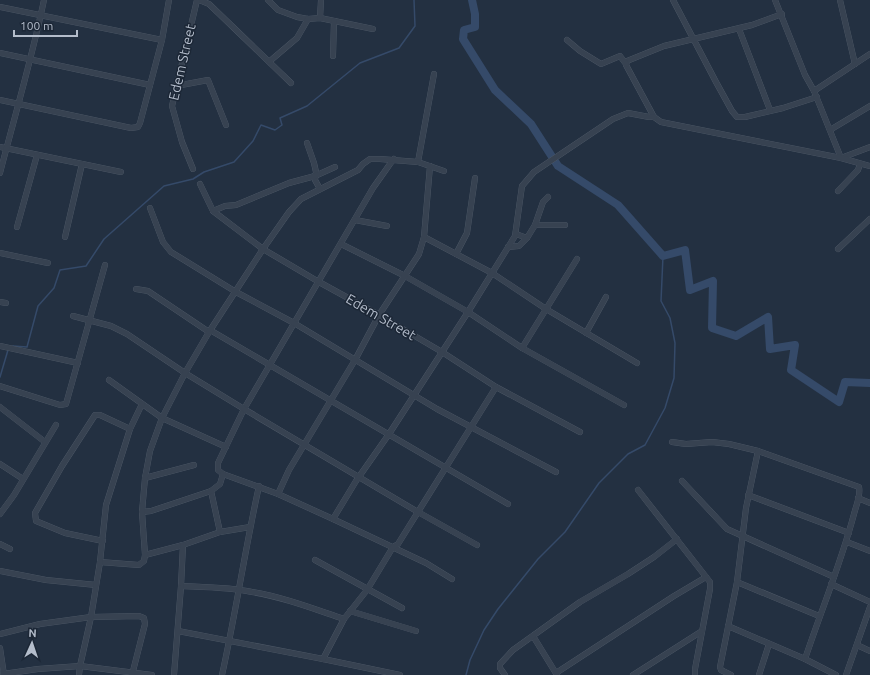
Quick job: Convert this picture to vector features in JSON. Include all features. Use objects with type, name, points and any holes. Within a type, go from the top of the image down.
[{"type":"street","points":[[0,173],[3,148],[31,59],[44,0]]},
{"type":"street","points":[[0,100],[136,128],[138,127],[162,40],[169,0]]},
{"type":"street","points":[[198,0],[210,2],[291,83]]},
{"type":"street","name":"Edem Street","points":[[193,169],[182,142],[172,106],[198,0]]},
{"type":"street","points":[[268,0],[278,10],[297,17],[308,19],[320,18],[373,29]]},
{"type":"street","points":[[320,18],[322,0]]},
{"type":"street","points":[[673,0],[728,105],[737,117],[745,117],[783,108],[817,97]]},
{"type":"street","points":[[775,0],[782,14],[805,75],[817,97],[841,158]]},
{"type":"street","points":[[840,0],[856,64]]},
{"type":"street","points":[[0,6],[162,40]]},
{"type":"street","points":[[626,64],[627,61],[651,51],[694,38],[739,29],[782,14]]},
{"type":"street","points":[[270,62],[297,38],[308,19]]},
{"type":"street","points":[[333,56],[334,21]]},
{"type":"street","points":[[739,29],[770,110]]},
{"type":"street","points":[[567,40],[580,51],[601,64],[620,56],[626,64],[654,117],[661,122],[841,158],[870,166]]},
{"type":"street","points":[[0,53],[150,85]]},
{"type":"street","points":[[814,90],[870,54]]},
{"type":"street","points":[[418,162],[434,74]]},
{"type":"street","points":[[176,86],[208,80],[226,125]]},
{"type":"street","points":[[830,130],[870,106]]},
{"type":"street","points":[[333,519],[359,477],[389,434],[413,394],[468,312],[516,234],[522,186],[534,172],[613,119],[628,113],[654,117]]},
{"type":"street","points":[[307,143],[314,163],[316,172],[315,176],[320,189]]},
{"type":"street","points":[[841,158],[870,147]]},
{"type":"street","points":[[3,148],[121,172]]},
{"type":"street","points":[[17,227],[37,155]]},
{"type":"street","points":[[100,562],[139,565],[144,561],[145,555],[142,512],[145,478],[150,451],[162,418],[185,373],[210,331],[262,249],[289,212],[301,200],[358,170],[362,164],[370,159],[394,159],[418,162],[444,171]]},
{"type":"street","points":[[394,159],[373,188],[244,409],[218,463],[218,470],[223,474],[278,494],[394,547],[432,566],[452,579]]},
{"type":"street","points":[[65,237],[82,164]]},
{"type":"street","points":[[838,191],[858,170],[860,164]]},
{"type":"street","points":[[278,494],[289,470],[304,444],[380,316],[419,254],[424,236],[430,166]]},
{"type":"street","points":[[213,211],[219,207],[240,203],[290,183],[315,176],[335,167]]},
{"type":"street","points":[[456,254],[466,233],[475,178]]},
{"type":"street","name":"Edem Street","points":[[200,184],[213,211],[262,249],[442,352],[496,387],[580,432]]},
{"type":"street","points":[[508,247],[518,246],[527,238],[535,225],[541,206],[548,197]]},
{"type":"street","points":[[150,208],[163,242],[172,252],[236,292],[294,323],[413,394],[556,472]]},
{"type":"street","points":[[838,249],[870,219]]},
{"type":"street","points":[[355,220],[387,226]]},
{"type":"street","points":[[535,225],[565,225]]},
{"type":"street","points":[[516,234],[527,238]]},
{"type":"street","points":[[424,236],[492,273],[546,309],[637,363]]},
{"type":"street","points":[[341,244],[405,276],[468,312],[522,348],[624,405]]},
{"type":"street","points":[[0,253],[48,263]]},
{"type":"street","points":[[522,348],[576,259]]},
{"type":"street","points":[[0,386],[63,406],[67,402],[105,265]]},
{"type":"street","points":[[136,289],[148,291],[210,331],[269,366],[508,504]]},
{"type":"street","points":[[586,333],[606,297]]},
{"type":"street","points":[[74,316],[111,326],[127,334],[185,373],[244,409],[418,512],[477,545]]},
{"type":"street","points":[[0,346],[78,363]]},
{"type":"street","points":[[109,380],[162,418],[226,447]]},
{"type":"street","points":[[323,659],[344,619],[367,590],[394,547],[398,544],[496,387]]},
{"type":"street","points":[[79,675],[91,617],[100,562],[106,505],[130,429],[142,404]]},
{"type":"street","points":[[0,407],[46,442]]},
{"type":"street","points":[[103,541],[65,533],[36,521],[35,512],[62,466],[95,415],[100,415],[130,429]]},
{"type":"street","points":[[0,514],[14,495],[56,425]]},
{"type":"street","points":[[672,442],[686,444],[712,442],[730,444],[758,451],[859,487],[858,498],[847,542],[819,616],[805,659]]},
{"type":"street","points":[[731,675],[721,670],[720,667],[737,582],[748,495],[758,451]]},
{"type":"street","points":[[0,464],[23,480]]},
{"type":"street","points":[[145,478],[194,465]]},
{"type":"street","points":[[142,512],[151,512],[211,491],[220,484],[223,474]]},
{"type":"street","points":[[682,481],[727,529],[834,577]]},
{"type":"street","points":[[222,675],[259,486]]},
{"type":"street","points":[[638,490],[710,582],[695,675]]},
{"type":"street","points":[[211,491],[220,532]]},
{"type":"street","points":[[748,495],[849,533]]},
{"type":"street","points":[[858,498],[870,503]]},
{"type":"street","points":[[145,555],[183,545],[220,532],[250,527]]},
{"type":"street","points":[[505,675],[500,668],[502,662],[514,650],[580,602],[654,556],[677,539]]},
{"type":"street","points":[[847,542],[870,551]]},
{"type":"street","points":[[0,544],[10,549]]},
{"type":"street","points":[[174,675],[183,545]]},
{"type":"street","points":[[315,560],[402,608]]},
{"type":"street","points":[[0,572],[46,580],[96,585]]},
{"type":"street","points":[[533,636],[556,674],[674,596],[706,577]]},
{"type":"street","points":[[737,582],[819,616]]},
{"type":"street","points":[[831,584],[870,602]]},
{"type":"street","points":[[181,586],[210,587],[252,592],[303,605],[344,619]]},
{"type":"street","points":[[846,675],[870,607]]},
{"type":"street","points":[[350,611],[416,631]]},
{"type":"street","points":[[0,634],[40,624],[91,617],[139,616],[144,618],[145,624],[132,674]]},
{"type":"street","points":[[728,626],[805,659],[836,675]]},
{"type":"street","points":[[178,631],[230,640],[400,675]]},
{"type":"street","points":[[633,675],[702,631]]},
{"type":"street","points":[[759,675],[769,644]]},
{"type":"street","points":[[857,645],[870,651]]},
{"type":"street","points":[[0,648],[3,674],[29,673],[80,666],[132,674],[152,675]]},
{"type":"waterway","points":[[13,346],[27,347],[38,306],[54,288],[60,270],[86,266],[104,239],[164,186],[193,179],[204,172],[234,162],[253,141],[261,125],[275,130],[282,125],[280,118],[307,106],[360,63],[399,48],[415,26],[414,0]]},
{"type":"waterway","points":[[472,0],[475,14],[475,27],[464,30],[463,39],[495,90],[531,124],[558,166],[618,205],[663,256],[685,250],[690,290],[713,281],[712,328],[736,336],[768,317],[770,349],[795,345],[791,370],[839,402],[845,382],[870,383]]},
{"type":"waterway","points":[[466,675],[470,660],[484,630],[498,609],[538,559],[565,532],[599,483],[628,454],[645,445],[665,408],[674,378],[675,343],[670,318],[661,301],[663,256]]},
{"type":"waterway","points":[[0,377],[8,350]]}]
